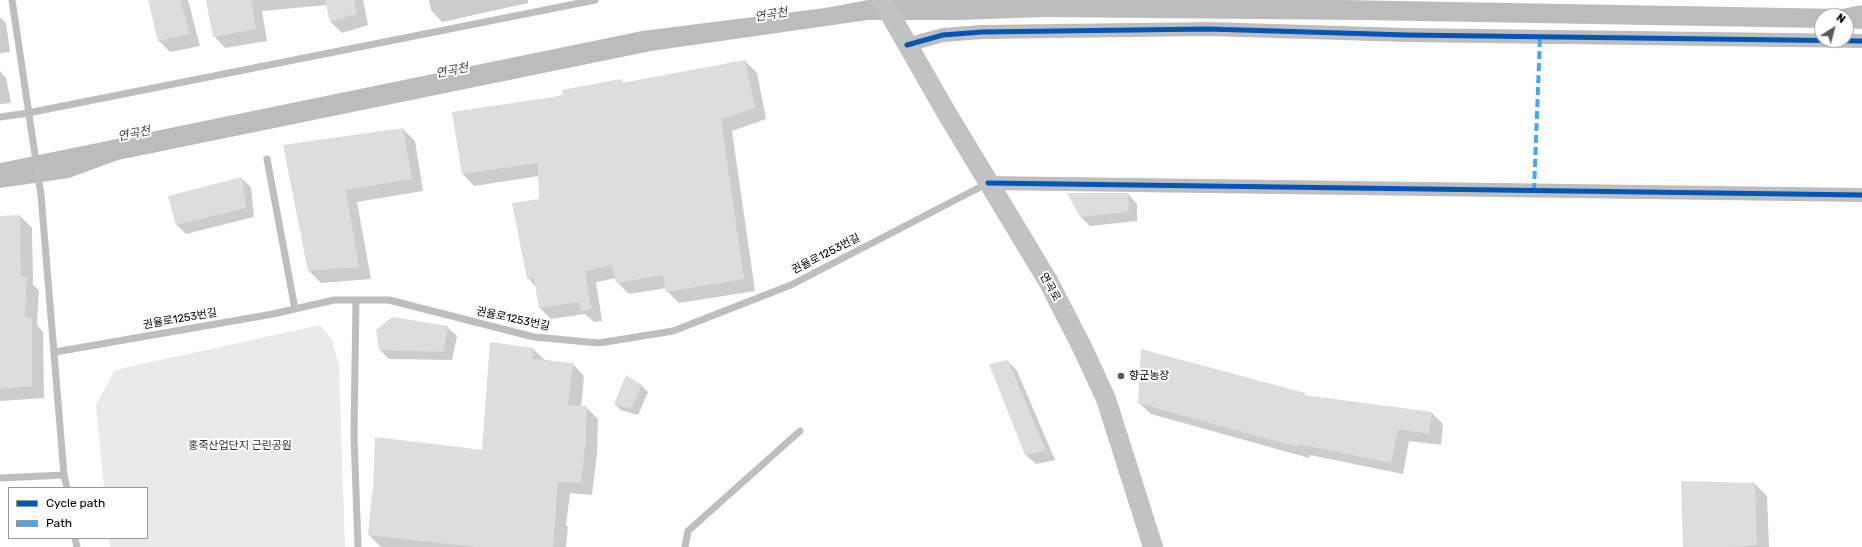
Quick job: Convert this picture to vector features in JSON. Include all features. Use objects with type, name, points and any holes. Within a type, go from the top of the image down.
[{"type":"street","name":"연곡로","points":[[882,0],[988,183],[1048,281],[1082,347],[1106,399],[1153,547]]},
{"type":"street","points":[[907,45],[943,35],[982,32],[1208,30],[1407,35],[1862,41]]},
{"type":"street","points":[[988,183],[1862,195]]},
{"type":"lane","points":[[12,0],[41,195],[64,475],[67,487]]},
{"type":"lane","points":[[0,117],[28,113],[595,0]]},
{"type":"lane","points":[[267,159],[295,309]]},
{"type":"lane","name":"권율로1253번길","points":[[55,352],[295,309],[334,300],[389,300],[541,338],[599,343],[673,331],[791,285],[988,183]]},
{"type":"lane","points":[[356,300],[354,435],[358,547]]},
{"type":"lane","points":[[685,547],[688,531],[800,431]]},
{"type":"lane","points":[[0,478],[64,475]]},
{"type":"green space","name":"홍죽산업단지 근린공원","points":[[320,325],[332,340],[339,365],[345,547],[110,547],[109,539],[148,539],[148,487],[104,487],[96,405],[115,370]]},
{"type":"water","name":"연곡천","points":[[868,0],[1341,0],[1814,8],[1814,28],[1363,20],[1045,17],[957,20],[868,20],[651,51],[118,160],[69,178],[0,188],[0,163],[642,31],[825,8]]},
{"type":"water","points":[[1862,5],[1862,29],[1854,28],[1854,8],[1847,8]]},
{"type":"building","points":[[148,0],[180,0],[190,34],[158,41]]},
{"type":"building","points":[[206,0],[251,0],[256,29],[213,37]]},
{"type":"building","points":[[325,0],[354,0],[357,14],[330,22]]},
{"type":"building","points":[[745,60],[755,108],[721,119],[744,279],[666,292],[663,275],[616,283],[612,265],[585,271],[591,309],[581,311],[579,302],[539,308],[534,278],[527,279],[512,203],[539,199],[538,163],[462,174],[452,112],[554,97],[563,95],[562,90],[621,79],[622,83]]},
{"type":"building","points":[[403,128],[412,179],[346,190],[359,267],[308,271],[283,145]]},
{"type":"building","points":[[242,177],[246,208],[176,225],[168,196]]},
{"type":"building","points":[[1067,193],[1128,193],[1129,212],[1080,217]]},
{"type":"building","points":[[20,215],[21,276],[27,277],[25,317],[32,318],[32,386],[0,389],[0,216]]},
{"type":"building","points":[[392,317],[448,326],[443,352],[379,350],[376,330]]},
{"type":"building","points":[[490,342],[534,348],[532,359],[573,363],[568,405],[587,406],[586,441],[581,483],[558,482],[553,547],[477,547],[368,535],[373,494],[375,437],[482,450]]},
{"type":"building","points":[[1141,349],[1305,393],[1304,395],[1432,412],[1429,434],[1398,429],[1391,463],[1298,444],[1297,447],[1138,403]]},
{"type":"building","points":[[1008,360],[1046,451],[1025,455],[989,364]]},
{"type":"building","points":[[626,375],[642,385],[631,409],[614,404]]},
{"type":"building","points":[[1681,481],[1755,483],[1757,545],[1734,547],[1683,547]]},
{"type":"marked path","points":[[1534,191],[1540,37]]},
{"type":"cycle path","points":[[907,45],[943,35],[982,32],[1208,29],[1407,35],[1862,41]]},
{"type":"cycle path","points":[[988,183],[1862,195]]},
{"type":"place","name":"향군농장","points":[[1121,376]]}]
